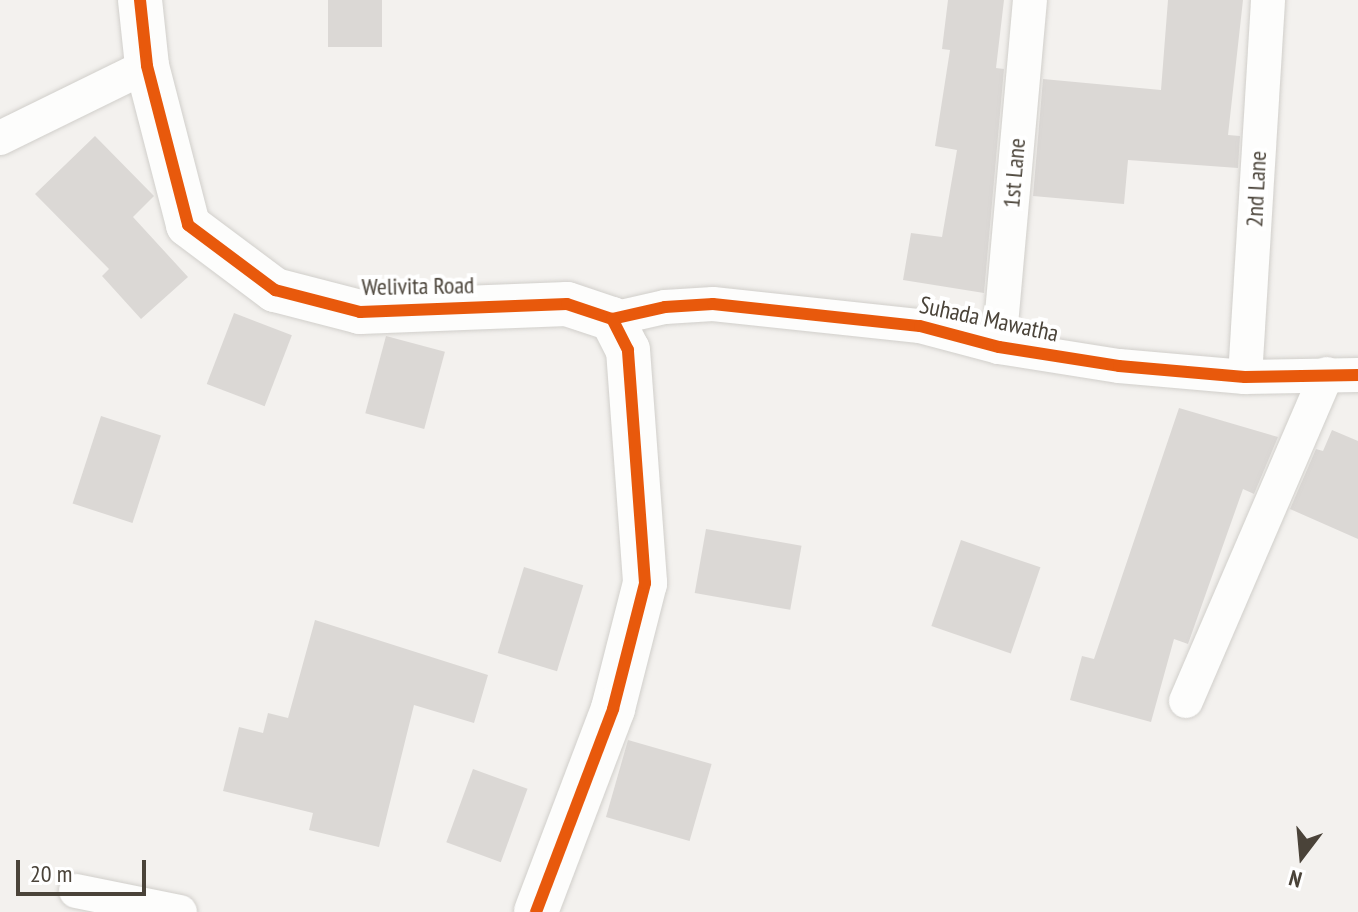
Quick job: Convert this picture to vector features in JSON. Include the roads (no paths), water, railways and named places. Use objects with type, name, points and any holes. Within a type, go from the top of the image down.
[{"type":"street","name":"Welivita Road","points":[[140,0],[147,66],[188,225],[275,290],[360,312],[567,304],[612,319]]},
{"type":"street","name":"1st Lane","points":[[999,347],[1030,0]]},
{"type":"street","name":"2nd Lane","points":[[1245,377],[1268,0]]},
{"type":"street","points":[[0,138],[147,66]]},
{"type":"street","name":"Suhada Mawatha","points":[[612,319],[665,307],[713,304],[920,326],[999,347],[1119,366],[1245,377],[1343,374]]},
{"type":"street","points":[[536,912],[613,709],[645,583],[628,350],[612,319]]},
{"type":"street","points":[[1186,701],[1343,374]]},
{"type":"street","points":[[76,891],[180,912]]}]
